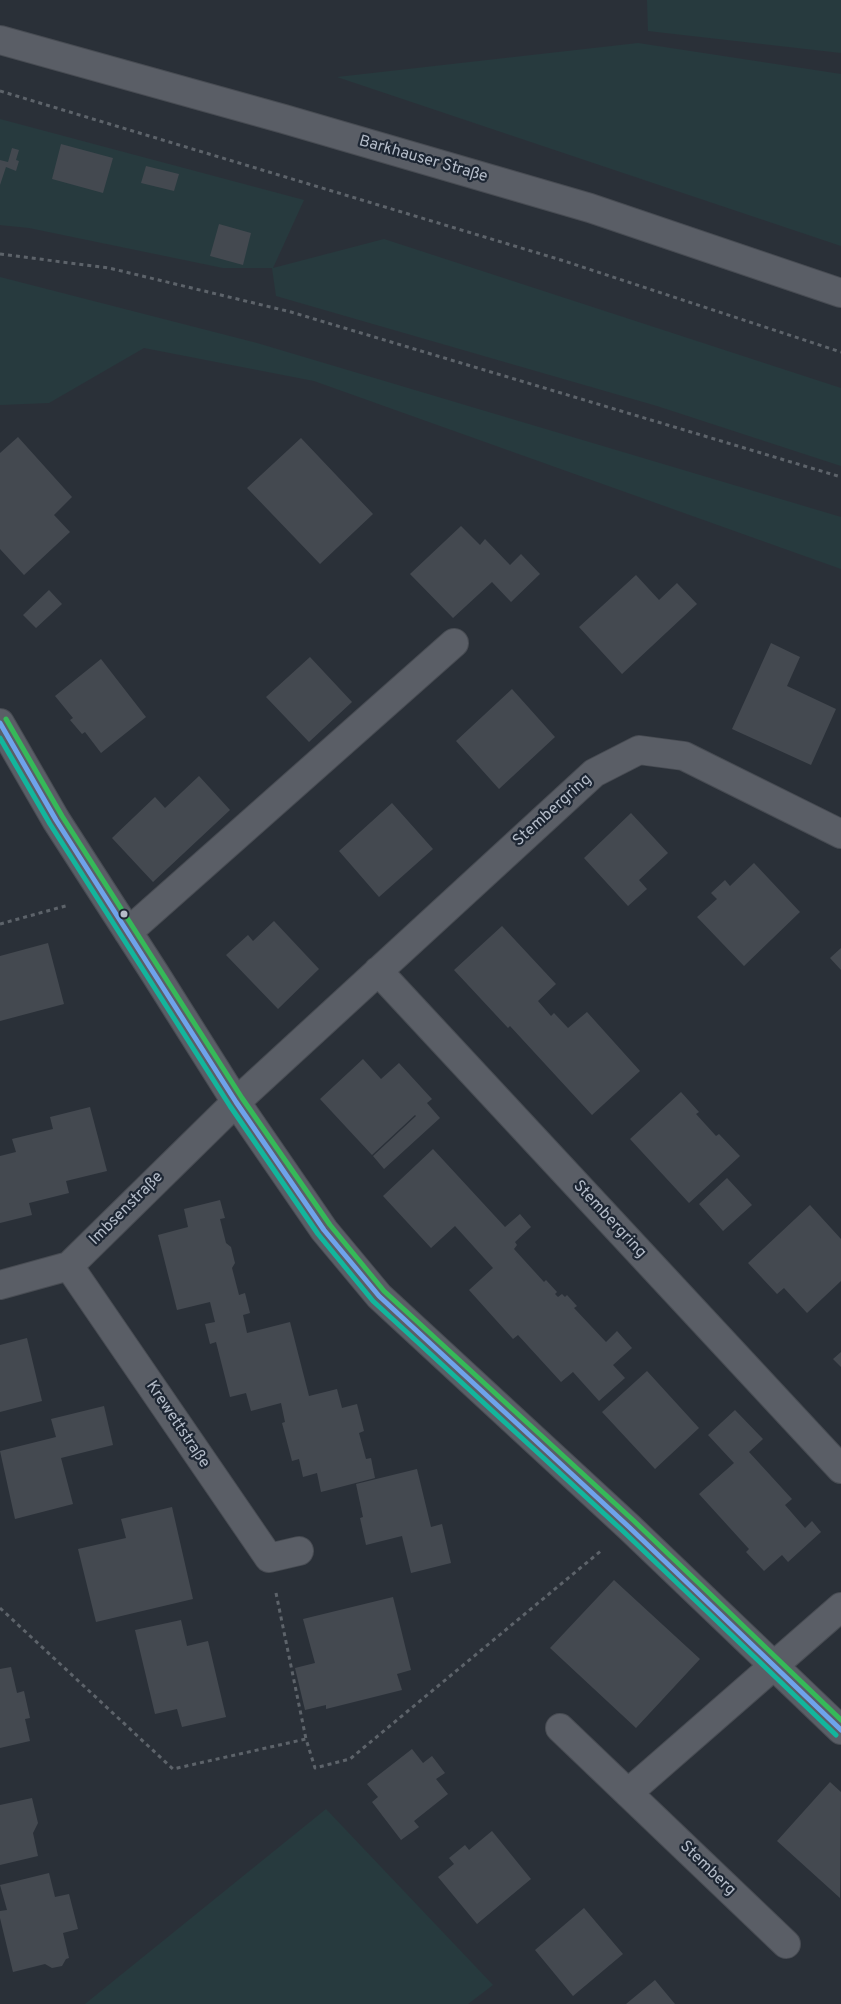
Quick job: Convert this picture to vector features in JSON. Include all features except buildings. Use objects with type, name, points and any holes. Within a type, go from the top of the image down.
[{"type":"street","name":"Barkhauser Straße","points":[[0,40],[284,119],[590,208],[841,293]]},
{"type":"street","points":[[128,932],[454,643]]},
{"type":"street","points":[[0,723],[56,820],[236,1102],[324,1230],[379,1296],[629,1527],[841,1730]]},
{"type":"street","name":"Stembergring","points":[[236,1102],[594,773],[640,750],[684,756],[841,834]]},
{"type":"street","name":"Stembergring","points":[[378,970],[841,1468]]},
{"type":"street","name":"Imbsenstraße","points":[[0,1285],[69,1266],[236,1102]]},
{"type":"street","name":"Krewettstraße","points":[[69,1266],[269,1558]]},
{"type":"street","points":[[269,1558],[298,1551]]},
{"type":"street","points":[[628,1793],[841,1607]]},
{"type":"street","name":"Stemberg","points":[[560,1728],[786,1944]]},
{"type":"path","points":[[0,91],[561,260],[841,352]]},
{"type":"path","points":[[0,254],[109,268],[291,312],[841,477]]},
{"type":"path","points":[[0,924],[104,895]]},
{"type":"path","points":[[269,1558],[306,1739],[315,1768],[350,1758],[629,1527]]},
{"type":"path","points":[[0,1608],[173,1769],[306,1739]]},
{"type":"green space","points":[[647,0],[841,0],[841,53],[648,31]]},
{"type":"green space","points":[[638,43],[841,74],[841,246],[337,77]]},
{"type":"green space","points":[[0,119],[304,200],[273,268],[384,239],[841,388],[841,466],[657,406],[276,296],[272,268],[223,268],[29,228],[0,225]]},
{"type":"green space","points":[[0,277],[257,343],[841,517],[841,569],[314,381],[144,348],[49,403],[0,405]]},
{"type":"green space","points":[[326,1809],[493,1985],[468,2004],[85,2004]]},
{"type":"transit line","points":[[6,719],[62,816],[242,1098],[330,1225],[384,1291],[634,1521],[841,1720]]},
{"type":"transit line","points":[[0,723],[56,820],[236,1102],[324,1230],[379,1296],[629,1527],[841,1730]]},
{"type":"transit line","points":[[0,738],[50,824],[230,1106],[318,1234],[373,1301],[624,1532],[836,1735]]}]
